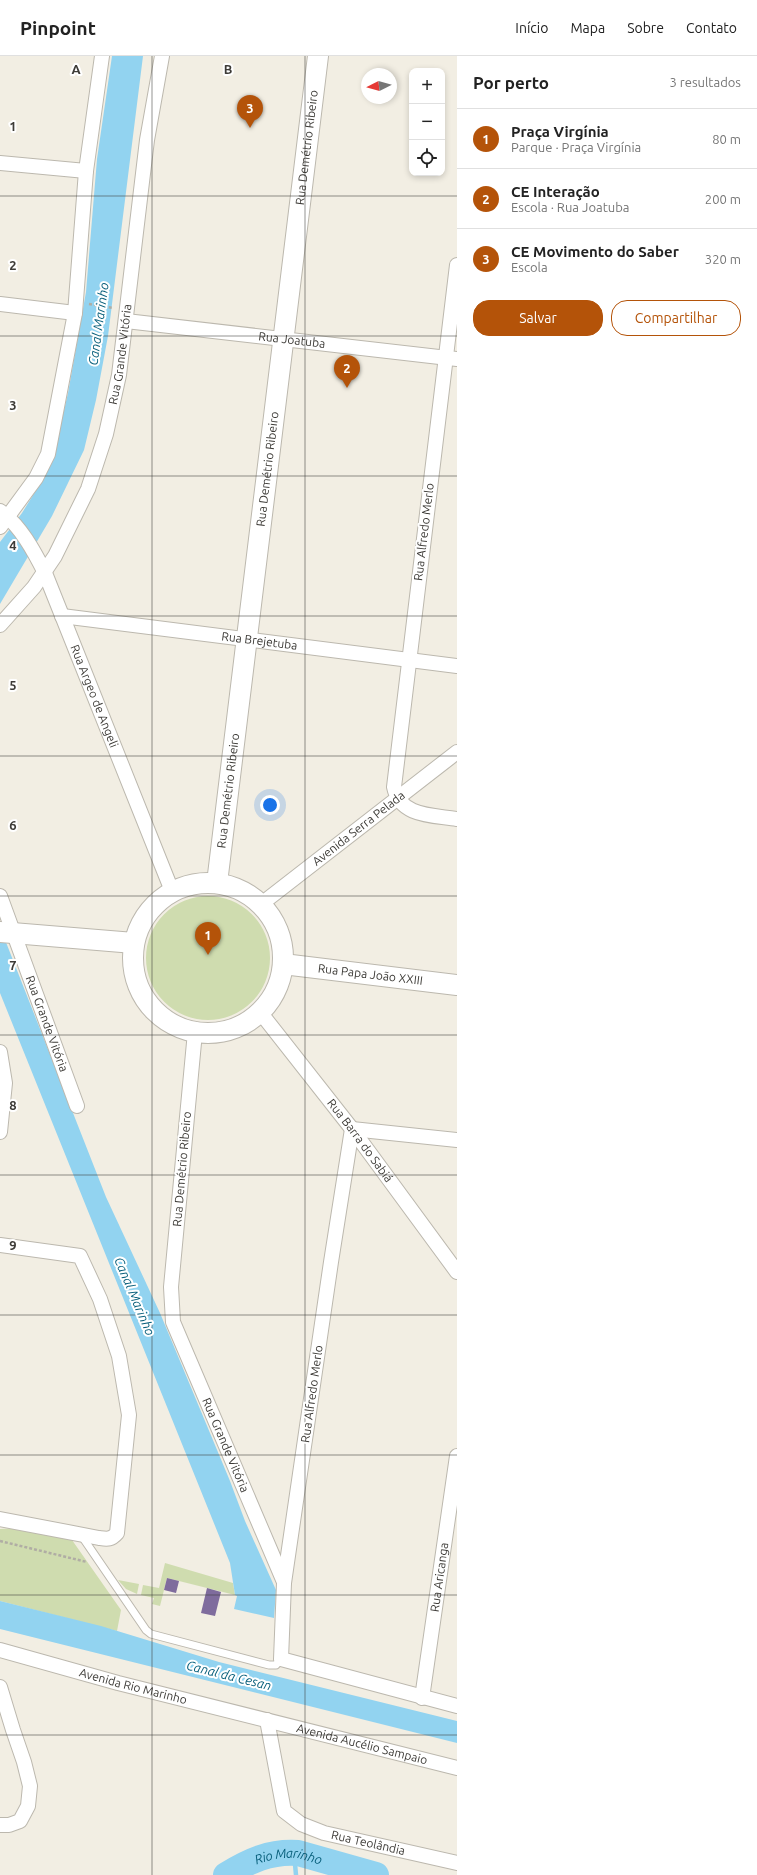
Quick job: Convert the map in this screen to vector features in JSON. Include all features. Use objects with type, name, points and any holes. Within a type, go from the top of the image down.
[{"type":"street","points":[[5,519],[36,478],[48,454],[79,308],[86,171],[102,56]]},
{"type":"street","name":"Rua Grande Vitória","points":[[0,625],[45,573],[76,514],[97,463],[113,405],[123,315],[146,146],[162,56]]},
{"type":"street","name":"Rua Demétrio Ribeiro","points":[[217,883],[318,56]]},
{"type":"street","points":[[0,163],[86,171]]},
{"type":"street","name":"Rua Alfredo Merlo","points":[[398,798],[394,787],[409,660],[451,358],[457,265]]},
{"type":"street","points":[[0,304],[79,308]]},
{"type":"street","name":"Rua Joatuba","points":[[123,315],[283,339],[451,358]]},
{"type":"street","name":"Rua Argeo de Angeli","points":[[5,519],[37,557],[45,573],[172,891]]},
{"type":"street","name":"Rua Brejetuba","points":[[62,616],[457,666]]},
{"type":"street","name":"Avenida Serra Pelada","points":[[260,905],[457,752]]},
{"type":"street","points":[[398,798],[402,804],[413,812],[457,819]]},
{"type":"street","points":[[217,883],[244,892],[260,905],[270,917],[278,932],[282,948],[283,964],[276,990],[260,1012],[246,1023],[230,1030],[213,1033],[195,1032],[169,1023],[155,1011],[143,997],[134,971],[134,943],[138,927],[158,900],[172,891],[194,884],[217,883]]},
{"type":"street","name":"Rua Grande Vitória","points":[[0,896],[6,932],[77,1106]]},
{"type":"street","points":[[6,932],[134,943]]},
{"type":"street","name":"Rua Papa João XXIII","points":[[283,964],[457,985]]},
{"type":"street","name":"Rua Barra do Sabiá","points":[[260,1012],[352,1129],[457,1272]]},
{"type":"street","name":"Rua Demétrio Ribeiro","points":[[172,1306],[171,1287],[195,1032]]},
{"type":"street","points":[[0,1052],[5,1083],[0,1132]]},
{"type":"street","points":[[352,1129],[457,1140]]},
{"type":"street","name":"Rua Alfredo Merlo","points":[[281,1659],[284,1583],[352,1129]]},
{"type":"street","points":[[0,1245],[80,1256],[100,1299],[119,1356],[129,1415],[117,1533],[110,1539],[81,1535],[0,1519]]},
{"type":"street","name":"Rua Grande Vitória","points":[[172,1306],[173,1322],[180,1342],[284,1583]]},
{"type":"street","name":"Rua Aricanga","points":[[422,1698],[457,1456]]},
{"type":"street","name":"Avenida Rio Marinho","points":[[0,1650],[118,1683],[267,1720]]},
{"type":"street","points":[[281,1659],[422,1698],[457,1706]]},
{"type":"street","points":[[0,1687],[24,1762],[30,1786],[28,1806],[20,1821],[9,1825],[0,1825]]},
{"type":"street","name":"Avenida Aucélio Sampaio","points":[[267,1720],[457,1768]]},
{"type":"street","name":"Rua Teolândia","points":[[267,1720],[284,1811],[301,1824],[324,1833],[457,1863]]},
{"type":"lane","points":[[81,1535],[146,1630],[151,1634],[270,1665],[276,1665],[281,1659]]},
{"type":"path","points":[[79,308],[123,315]]},
{"type":"path","points":[[0,1541],[102,1565]]},
{"type":"green space","points":[[208,896],[220,897],[232,901],[243,906],[252,914],[260,923],[265,934],[269,946],[269,970],[265,982],[260,993],[252,1002],[243,1010],[232,1015],[220,1019],[208,1020],[196,1019],[184,1015],[173,1010],[164,1002],[156,993],[151,982],[147,970],[146,958],[147,946],[151,934],[156,923],[164,914],[173,906],[184,901],[196,897]]},
{"type":"green space","points":[[19,1528],[72,1540],[121,1610],[117,1631],[0,1601],[0,1529]]},
{"type":"green space","points":[[165,1563],[233,1583],[235,1595],[167,1578],[160,1606],[152,1604],[154,1598],[141,1595],[143,1585],[159,1588]]},
{"type":"green space","points":[[118,1580],[139,1584],[137,1594],[126,1589]]},
{"type":"water","name":"Canal Marinho","points":[[112,56],[143,56],[108,336],[96,400],[84,450],[52,516],[0,604],[0,542],[22,513],[43,479],[53,458],[68,393],[86,292],[97,159]]},
{"type":"water","name":"Canal Marinho","points":[[0,927],[106,1197],[160,1313],[230,1481],[245,1521],[276,1590],[274,1618],[234,1609],[237,1596],[235,1595],[230,1563],[0,993]]},
{"type":"water","name":"Canal da Cesan","points":[[0,1601],[101,1626],[219,1662],[457,1721],[457,1743],[0,1629]]},
{"type":"building","points":[[167,1578],[179,1581],[176,1593],[164,1590]]},
{"type":"building","points":[[207,1588],[221,1592],[215,1616],[201,1613]]},
{"type":"waterway","name":"Rio Marinho","points":[[226,1875],[243,1865],[260,1858],[269,1855],[288,1853],[298,1853],[376,1875]]},
{"type":"waterway","points":[[294,1853],[296,1875]]},
{"type":"place","name":"CE Movimento do Saber","points":[[250,128]]},
{"type":"place","name":"CE Interação","points":[[347,388]]},
{"type":"place","name":"Praça Virgínia","points":[[208,955]]}]
